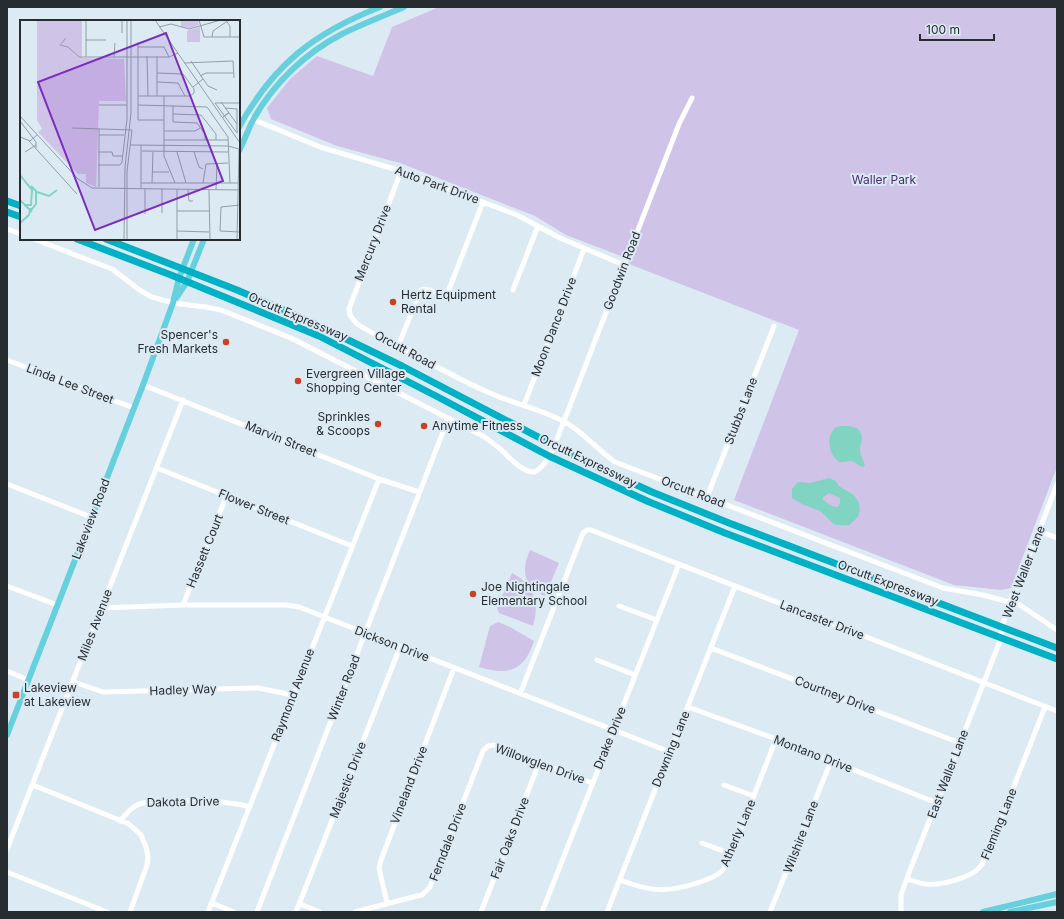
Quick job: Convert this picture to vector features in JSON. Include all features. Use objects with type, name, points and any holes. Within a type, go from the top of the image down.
[{"type":"highway","points":[[7,201],[20,206]]},
{"type":"highway","points":[[7,212],[20,217]]},
{"type":"highway","name":"Orcutt Expressway","points":[[80,240],[179,278],[339,345],[549,456],[640,498],[718,530],[1057,659]]},
{"type":"highway","name":"Orcutt Expressway","points":[[109,240],[183,268],[311,322],[402,366],[586,462],[652,492],[729,523],[1057,648]]},
{"type":"main road","points":[[240,125],[254,101],[269,82],[279,70],[303,49],[333,28],[380,7]]},
{"type":"main road","points":[[240,149],[254,120],[277,87],[292,70],[309,55],[341,34],[404,7]]},
{"type":"main road","name":"Lakeview Road","points":[[7,735],[143,385],[173,303],[179,278],[194,240]]},
{"type":"main road","name":"Lakeview Road","points":[[173,303],[187,282],[204,240]]},
{"type":"main road","points":[[983,912],[1057,894]]},
{"type":"main road","points":[[1010,912],[1057,902]]},
{"type":"street","name":"Goodwin Road","points":[[554,446],[679,124],[692,98]]},
{"type":"street","name":"Auto Park Drive","points":[[245,116],[320,148],[401,171],[517,215],[560,238],[624,265]]},
{"type":"street","name":"Mercury Drive","points":[[350,314],[349,308],[352,298],[401,171]]},
{"type":"street","points":[[398,346],[421,290],[426,288],[442,294],[446,294],[448,292],[483,202]]},
{"type":"street","points":[[513,290],[538,226]]},
{"type":"street","points":[[7,229],[20,234]]},
{"type":"street","points":[[37,240],[112,269],[152,297],[173,303],[221,310],[291,338],[484,436],[500,448],[520,467],[527,470],[535,472],[540,469],[554,446]]},
{"type":"street","name":"Moon Dance Drive","points":[[524,405],[584,249]]},
{"type":"street","name":"Orcutt Road","points":[[350,314],[356,324],[474,386],[545,412],[564,421],[615,462],[942,588],[983,595],[1010,602],[1026,609],[1057,630]]},
{"type":"street","name":"Stubbs Lane","points":[[707,497],[774,326]]},
{"type":"street","name":"Linda Lee Street","points":[[7,360],[134,408]]},
{"type":"street","name":"Marvin Street","points":[[143,385],[184,400],[379,479],[419,492]]},
{"type":"street","name":"Miles Avenue","points":[[7,849],[184,400]]},
{"type":"street","name":"Winter Road","points":[[257,912],[448,419]]},
{"type":"street","name":"Flower Street","points":[[157,468],[352,546]]},
{"type":"street","name":"Raymond Avenue","points":[[208,912],[379,479]]},
{"type":"street","points":[[7,484],[92,517]]},
{"type":"street","name":"West Waller Lane","points":[[1001,638],[1002,628],[1010,602],[1057,484]]},
{"type":"street","name":"Hassett Court","points":[[183,605],[226,496]]},
{"type":"street","name":"Lancaster Drive","points":[[520,694],[583,532],[591,530],[1057,711]]},
{"type":"street","points":[[1039,531],[1057,538]]},
{"type":"street","name":"Drake Drive","points":[[542,912],[679,564]]},
{"type":"street","points":[[7,586],[57,605]]},
{"type":"street","name":"Downing Lane","points":[[607,912],[735,586]]},
{"type":"street","name":"Dickson Drive","points":[[101,608],[183,605],[286,605],[299,607],[670,752]]},
{"type":"street","points":[[619,606],[656,620]]},
{"type":"street","name":"East Waller Lane","points":[[901,912],[901,895],[907,878],[1001,638]]},
{"type":"street","name":"Majestic Drive","points":[[296,912],[400,647]]},
{"type":"street","name":"Courtney Drive","points":[[711,648],[960,743]]},
{"type":"street","points":[[597,660],[635,675]]},
{"type":"street","name":"Vineland Drive","points":[[387,903],[379,868],[380,860],[454,668]]},
{"type":"street","points":[[7,671],[28,680]]},
{"type":"street","name":"Hadley Way","points":[[74,682],[103,692],[258,688],[293,695]]},
{"type":"street","name":"Montano Drive","points":[[688,707],[776,739],[937,803]]},
{"type":"street","name":"Fleming Lane","points":[[907,878],[918,883],[933,884],[968,876],[980,867],[990,847],[1045,707]]},
{"type":"street","name":"Atherly Lane","points":[[620,880],[643,888],[667,890],[687,886],[716,875],[725,867],[776,739]]},
{"type":"street","name":"Willowglen Drive","points":[[488,746],[494,745],[592,783]]},
{"type":"street","name":"Ferndale Drive","points":[[356,912],[422,895],[430,887],[483,751],[488,746]]},
{"type":"street","name":"Wilshire Lane","points":[[770,912],[831,761]]},
{"type":"street","name":"Fair Oaks Drive","points":[[481,912],[539,763]]},
{"type":"street","points":[[33,785],[129,824],[141,835],[146,846],[148,857],[147,865],[130,912]]},
{"type":"street","points":[[724,785],[754,796]]},
{"type":"street","name":"Dakota Drive","points":[[120,821],[137,804],[143,802],[209,800],[224,801],[250,807]]},
{"type":"street","points":[[702,843],[731,854]]},
{"type":"street","points":[[7,872],[107,912]]},
{"type":"street","points":[[212,903],[234,912]]},
{"type":"street","points":[[300,904],[320,912]]},
{"type":"green space","name":"Waller Park","points":[[439,7],[1057,7],[1057,467],[1011,588],[1001,590],[954,585],[734,500],[799,330],[629,264],[621,256],[566,235],[535,216],[400,163],[337,146],[271,119],[267,108],[290,79],[317,56],[373,76],[392,27]]},
{"type":"green space","points":[[530,550],[559,563],[545,596],[532,588],[526,577],[525,564]]},
{"type":"green space","points":[[512,573],[526,583],[533,595],[536,610],[533,626],[499,613],[497,608]]},
{"type":"green space","points":[[498,622],[534,641],[530,651],[520,665],[507,671],[490,670],[479,667],[490,626]]},
{"type":"shaded area","points":[[839,426],[857,428],[860,431],[862,439],[860,452],[865,466],[862,467],[851,461],[840,462],[832,455],[829,441],[832,432]]},
{"type":"shaded area","points":[[829,478],[836,481],[839,486],[854,495],[859,503],[860,511],[858,517],[849,525],[834,524],[820,511],[802,504],[792,498],[792,489],[798,482],[810,483]],"holes":[[[829,493],[840,498],[840,504],[837,507],[832,506],[823,500],[823,497]]]},
{"type":"place","name":"Hertz Equipment Rental","points":[[393,302]]},
{"type":"place","name":"Spencer's Fresh Markets","points":[[226,342]]},
{"type":"place","name":"Evergreen Village Shopping Center","points":[[298,381]]},
{"type":"place","name":"Sprinkles & Scoops","points":[[378,424]]},
{"type":"place","name":"Anytime Fitness","points":[[424,426]]},
{"type":"place","name":"Joe Nightingale Elementary School","points":[[473,594]]},
{"type":"place","name":"Lakeview at Lakeview","points":[[16,695]]}]
